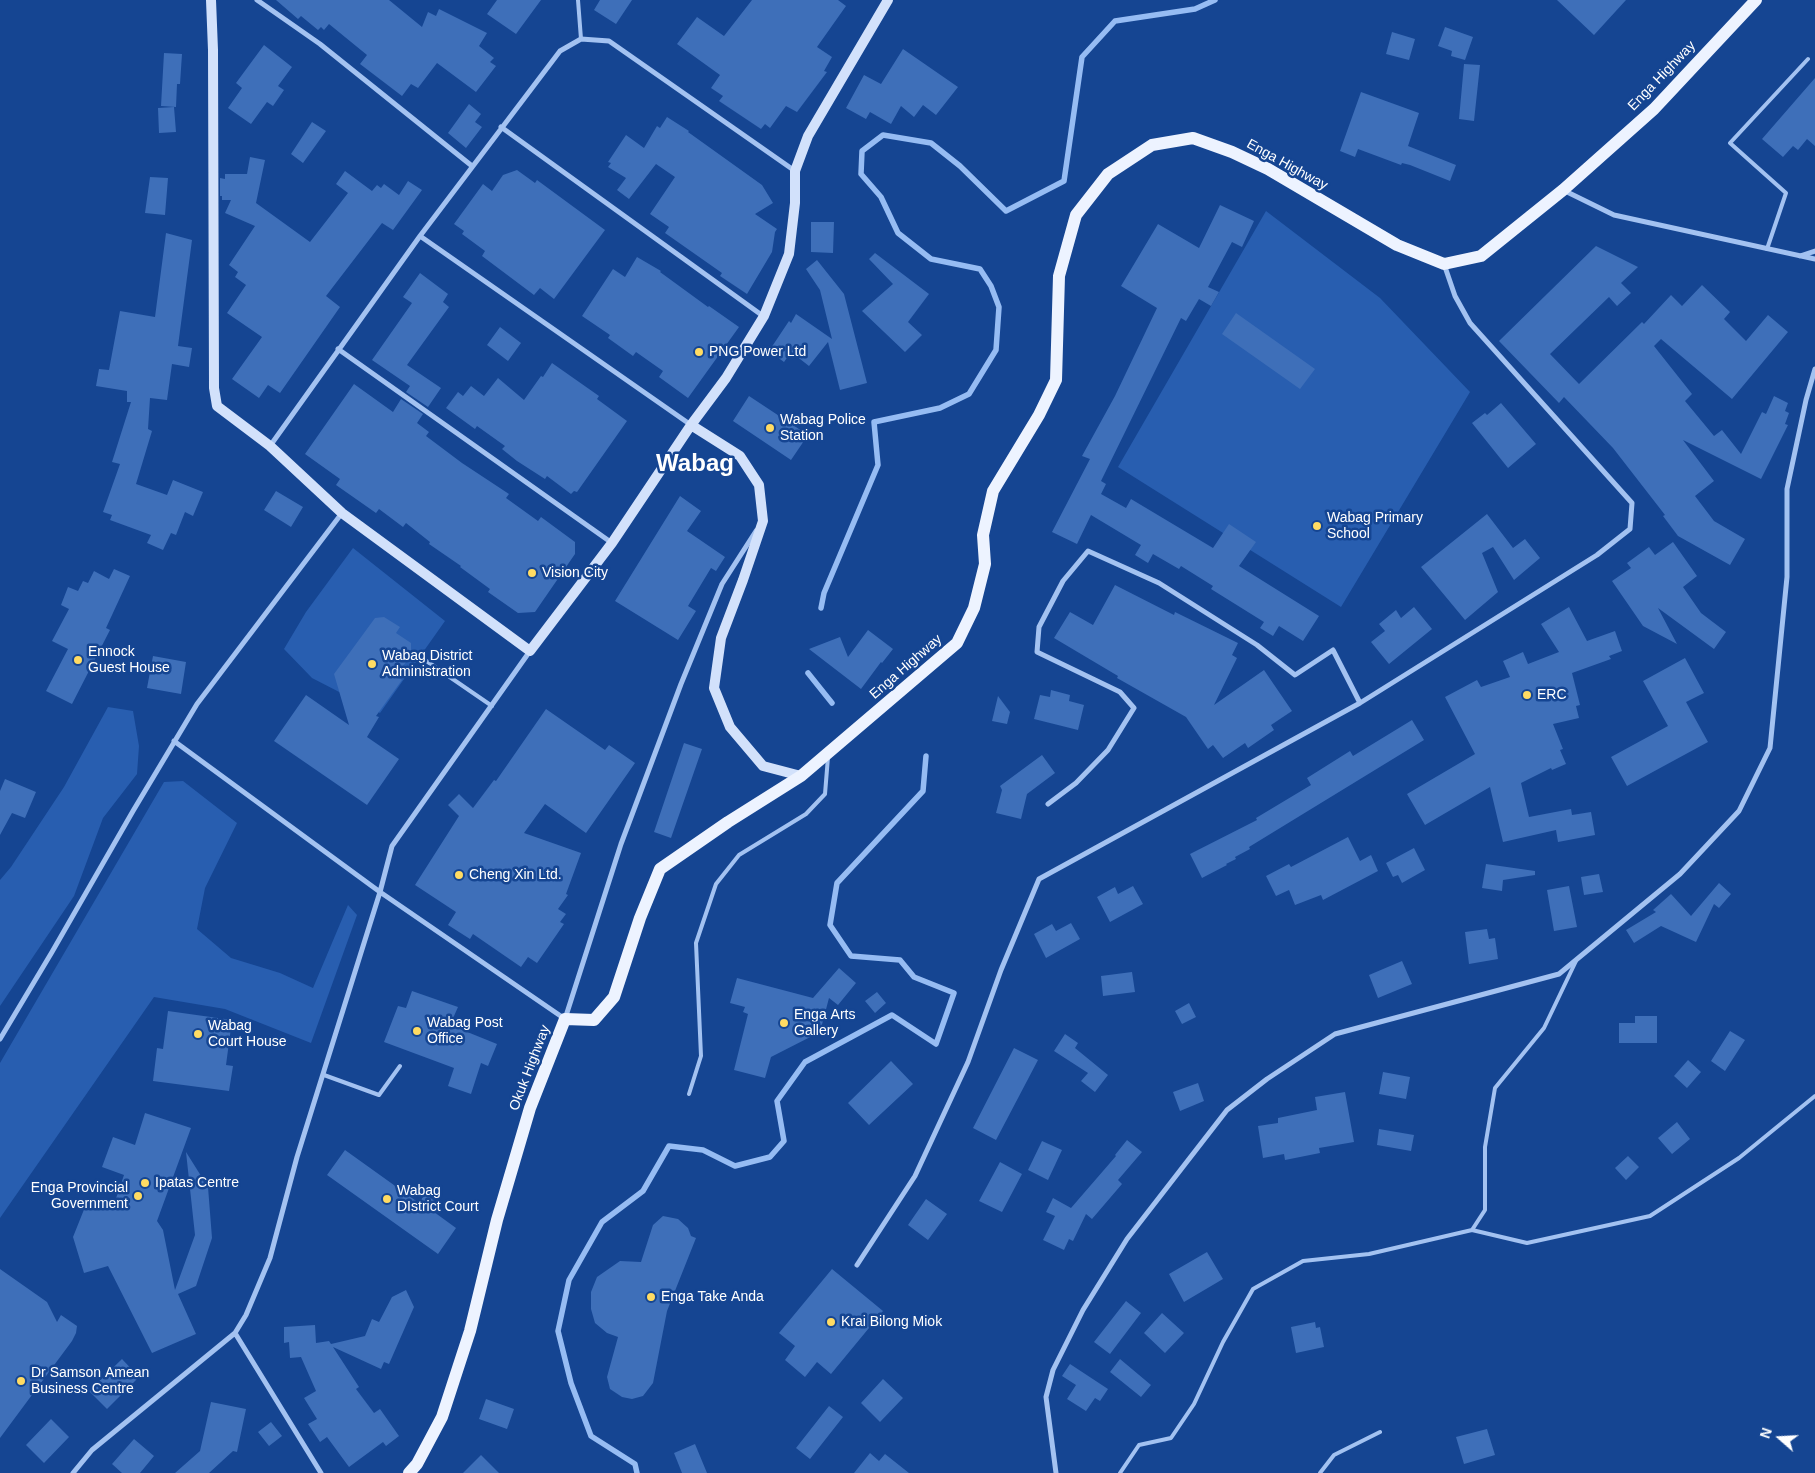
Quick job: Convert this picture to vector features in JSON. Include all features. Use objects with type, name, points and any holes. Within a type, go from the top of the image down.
[{"type":"main road","name":"Enga Highway","points":[[802,776],[957,643],[974,608],[985,564],[983,534],[993,491],[1039,415],[1056,380],[1059,276],[1076,215],[1108,174],[1152,145],[1193,138],[1232,152],[1268,169],[1397,245],[1444,264],[1481,256],[1563,190],[1654,109],[1756,0]]},
{"type":"main road","name":"Okuk Highway","points":[[409,1473],[417,1464],[442,1417],[470,1331],[497,1220],[530,1108],[565,1019],[594,1020],[614,997],[640,918],[660,869],[728,822],[802,776]]},
{"type":"street","points":[[211,0],[213,50],[214,388],[217,406],[270,446],[342,513],[530,652]]},
{"type":"street","points":[[258,0],[320,44],[472,166]]},
{"type":"street","points":[[72,1473],[92,1450],[234,1332],[246,1315],[266,1270],[297,1157],[380,892],[392,846],[530,652],[612,542],[691,425],[726,378],[764,316],[789,254],[795,203],[795,171],[808,136],[888,0]]},
{"type":"street","points":[[270,446],[338,349],[501,127],[560,51],[581,39],[609,41],[795,171]]},
{"type":"street","points":[[501,127],[764,316]]},
{"type":"street","points":[[1563,190],[1614,215],[1815,259]]},
{"type":"street","points":[[420,236],[691,425],[740,456],[759,486],[762,521],[743,580],[721,638],[714,688],[730,727],[763,766],[802,776]]},
{"type":"street","points":[[1800,257],[1815,251]]},
{"type":"street","points":[[857,1265],[915,1176],[968,1062],[1000,970],[1040,879],[1360,703],[1597,555],[1630,529],[1632,503],[1470,323],[1455,296],[1444,264]]},
{"type":"street","points":[[338,349],[612,542]]},
{"type":"street","points":[[1056,1473],[1046,1397],[1054,1370],[1084,1310],[1127,1239],[1227,1110],[1267,1079],[1335,1034],[1559,974],[1680,874],[1739,811],[1770,748],[1787,577],[1787,489],[1806,400],[1815,369]]},
{"type":"street","points":[[0,1039],[197,704],[342,513]]},
{"type":"street","points":[[174,742],[380,892],[565,1019],[621,844],[681,684],[722,584],[762,521]]},
{"type":"street","points":[[1048,804],[1076,783],[1108,750],[1134,708],[1120,692],[1037,652],[1039,627],[1063,581],[1088,551],[1159,583],[1257,645],[1295,675],[1333,650],[1360,703]]},
{"type":"street","points":[[234,1332],[321,1473]]},
{"type":"lane","points":[[578,0],[581,39]]},
{"type":"lane","points":[[1767,249],[1786,193],[1730,144],[1808,59]]},
{"type":"lane","points":[[425,660],[492,706]]},
{"type":"lane","points":[[689,1094],[701,1056],[696,943],[716,884],[739,855],[806,814],[826,794],[828,752]]},
{"type":"lane","points":[[1472,1230],[1485,1210],[1485,1147],[1494,1088],[1544,1028],[1577,959]]},
{"type":"lane","points":[[324,1075],[379,1094],[400,1066]]},
{"type":"lane","points":[[1120,1473],[1139,1445],[1172,1438],[1194,1404],[1223,1342],[1253,1289],[1303,1261],[1369,1254],[1472,1230],[1527,1243],[1650,1216],[1739,1158],[1815,1096]]},
{"type":"lane","points":[[1320,1473],[1334,1456],[1380,1432]]},
{"type":"shaded area","points":[[1266,211],[1380,298],[1470,392],[1341,607],[1118,467]]},
{"type":"shaded area","points":[[353,548],[445,621],[380,713],[312,678],[284,649],[306,612]]},
{"type":"shaded area","points":[[108,707],[133,711],[139,746],[137,774],[103,818],[74,896],[0,1006],[0,880],[11,867],[64,787]]},
{"type":"shaded area","points":[[183,781],[237,823],[205,888],[197,929],[231,958],[280,973],[313,988],[348,905],[357,915],[311,1043],[225,1009],[154,997],[0,1218],[0,1063],[164,782]]},
{"type":"building","points":[[276,0],[389,0],[422,27],[428,12],[436,16],[439,9],[487,33],[479,46],[494,58],[490,62],[496,66],[476,92],[437,63],[418,88],[411,84],[402,96],[360,64],[367,55],[329,24],[324,30],[321,27],[318,30],[301,16],[298,19]]},
{"type":"building","points":[[497,0],[541,0],[516,34],[487,14]]},
{"type":"building","points":[[600,0],[632,0],[616,24],[594,10]]},
{"type":"building","points":[[752,0],[838,0],[846,6],[817,47],[832,57],[824,71],[827,72],[797,112],[786,106],[770,128],[765,124],[761,129],[719,101],[723,96],[711,88],[720,75],[677,44],[697,17],[724,36]]},
{"type":"building","points":[[1557,0],[1626,0],[1594,35]]},
{"type":"building","points":[[1445,27],[1473,37],[1465,60],[1451,56],[1452,51],[1438,46]]},
{"type":"building","points":[[1392,32],[1415,39],[1409,60],[1386,54]]},
{"type":"building","points":[[264,45],[292,67],[278,86],[284,90],[273,106],[267,102],[251,124],[228,108],[242,88],[236,83]]},
{"type":"building","points":[[903,49],[958,87],[936,115],[923,105],[914,117],[901,106],[891,124],[870,112],[866,119],[846,108],[864,75],[881,84]]},
{"type":"building","points":[[164,53],[182,54],[180,84],[177,84],[176,107],[161,106]]},
{"type":"building","points":[[1464,64],[1480,65],[1474,121],[1459,119]]},
{"type":"building","points":[[1815,78],[1815,146],[1807,139],[1798,150],[1793,146],[1783,157],[1762,139]]},
{"type":"building","points":[[1361,92],[1419,113],[1408,146],[1456,165],[1450,181],[1410,165],[1402,163],[1401,165],[1358,149],[1355,157],[1340,151]]},
{"type":"building","points":[[469,104],[481,114],[475,122],[482,127],[466,148],[448,133]]},
{"type":"building","points":[[174,107],[176,132],[159,133],[158,108]]},
{"type":"building","points":[[667,117],[762,185],[773,203],[755,214],[777,229],[772,252],[747,294],[720,276],[722,273],[665,233],[669,227],[650,214],[675,177],[656,164],[629,199],[617,190],[626,178],[608,167],[611,163],[608,162],[626,135],[644,148],[657,126],[660,128]]},
{"type":"building","points":[[312,122],[326,131],[303,163],[291,154]]},
{"type":"building","points":[[250,157],[265,160],[256,203],[310,242],[348,193],[336,184],[345,171],[372,191],[377,185],[381,188],[384,184],[399,195],[408,181],[422,190],[393,230],[382,223],[326,296],[340,307],[280,393],[268,385],[259,398],[232,379],[262,337],[227,313],[246,285],[235,277],[238,272],[229,265],[255,226],[225,213],[231,200],[222,200],[222,196],[220,196],[220,178],[225,179],[225,174],[247,174]]},
{"type":"building","points":[[517,170],[535,183],[537,180],[605,230],[554,299],[540,288],[534,295],[482,256],[485,251],[462,234],[464,231],[454,224],[483,184],[492,191],[503,175]]},
{"type":"building","points":[[150,177],[168,178],[165,215],[145,213]]},
{"type":"building","points":[[1220,205],[1254,221],[1242,247],[1232,242],[1208,287],[1219,292],[1211,306],[1199,299],[1186,321],[1181,318],[1101,481],[1106,484],[1101,494],[1126,508],[1131,499],[1213,548],[1229,524],[1256,542],[1239,566],[1319,616],[1303,641],[1279,626],[1273,636],[1260,628],[1264,622],[1211,589],[1213,586],[1181,566],[1179,569],[1153,554],[1148,563],[1135,555],[1141,545],[1091,515],[1077,544],[1052,532],[1090,459],[1082,456],[1115,396],[1157,308],[1121,286],[1158,224],[1199,248]]},
{"type":"building","points":[[811,222],[834,222],[833,253],[811,252]]},
{"type":"building","points":[[166,233],[192,240],[178,346],[192,348],[189,367],[172,364],[167,400],[150,398],[148,429],[152,431],[136,484],[167,495],[173,480],[203,492],[193,516],[185,512],[176,535],[171,533],[163,550],[147,543],[151,535],[110,520],[112,515],[103,512],[120,464],[112,462],[131,402],[127,402],[127,391],[96,386],[99,369],[109,370],[120,311],[155,317]]},
{"type":"building","points":[[1596,246],[1638,267],[1621,283],[1631,293],[1617,306],[1609,297],[1550,354],[1579,384],[1642,322],[1644,324],[1671,295],[1682,306],[1702,285],[1730,312],[1724,319],[1746,341],[1768,315],[1788,332],[1732,399],[1661,339],[1654,346],[1692,394],[1685,401],[1714,436],[1722,430],[1741,454],[1762,412],[1766,414],[1774,396],[1788,403],[1785,411],[1789,413],[1785,424],[1788,425],[1761,479],[1683,440],[1714,481],[1695,496],[1714,521],[1745,539],[1730,565],[1678,536],[1663,516],[1665,515],[1613,448],[1564,397],[1559,403],[1499,341]]},
{"type":"building","points":[[875,253],[929,294],[908,322],[922,335],[905,352],[862,311],[893,284],[869,259]]},
{"type":"building","points":[[637,257],[661,271],[708,307],[739,327],[688,398],[659,377],[663,371],[636,352],[633,356],[608,338],[610,335],[582,316],[613,269],[625,277]]},
{"type":"building","points":[[817,260],[844,294],[867,383],[840,390],[828,342],[809,366],[791,352],[784,362],[769,351],[789,321],[791,323],[796,314],[832,339],[820,290],[806,269]]},
{"type":"building","points":[[420,273],[448,294],[443,302],[449,307],[407,365],[441,388],[428,407],[406,392],[410,386],[372,360],[412,303],[403,297]]},
{"type":"building","points":[[1236,313],[1315,369],[1300,389],[1222,334]]},
{"type":"building","points":[[500,327],[521,343],[508,361],[487,345]]},
{"type":"building","points":[[552,363],[599,396],[597,399],[627,421],[577,492],[574,491],[571,494],[547,476],[545,479],[517,461],[502,449],[505,446],[477,426],[475,429],[446,408],[458,392],[463,396],[471,386],[484,396],[498,378],[524,400]]},
{"type":"building","points":[[354,384],[393,412],[401,399],[423,414],[417,423],[429,432],[426,436],[462,463],[509,494],[506,498],[538,521],[541,517],[575,542],[575,554],[535,612],[518,613],[488,592],[490,589],[429,544],[430,542],[406,523],[403,527],[379,509],[376,513],[336,485],[340,479],[305,454]]},
{"type":"building","name":"Wabag Police Station","points":[[749,396],[808,435],[791,460],[733,421]]},
{"type":"building","points":[[1501,403],[1536,444],[1508,468],[1472,423],[1485,413],[1487,415]]},
{"type":"building","points":[[276,491],[303,507],[291,527],[264,510]]},
{"type":"building","points":[[680,496],[701,511],[687,531],[725,557],[716,571],[711,568],[688,606],[696,611],[678,640],[615,601]]},
{"type":"building","points":[[1487,514],[1513,548],[1525,539],[1540,558],[1514,580],[1493,547],[1482,553],[1498,592],[1465,620],[1421,567]]},
{"type":"building","points":[[1673,542],[1697,576],[1683,587],[1701,613],[1726,632],[1714,649],[1658,608],[1677,644],[1643,626],[1612,581],[1631,568],[1627,563],[1649,547],[1655,555]]},
{"type":"building","points":[[114,569],[130,576],[106,628],[110,630],[72,704],[46,691],[68,649],[52,641],[69,609],[61,605],[68,587],[78,591],[83,581],[88,583],[94,571],[109,579]]},
{"type":"building","points":[[1115,585],[1174,615],[1175,612],[1238,643],[1232,655],[1237,658],[1214,705],[1264,670],[1292,711],[1271,725],[1274,730],[1248,748],[1245,743],[1223,758],[1213,745],[1208,749],[1186,717],[1117,678],[1118,676],[1054,638],[1070,612],[1093,625]]},
{"type":"building","points":[[1414,607],[1432,629],[1389,664],[1371,642],[1385,631],[1379,624],[1396,610],[1401,618]]},
{"type":"building","points":[[1569,607],[1587,641],[1615,631],[1622,651],[1609,656],[1611,659],[1572,673],[1580,705],[1576,706],[1579,718],[1553,724],[1563,749],[1560,750],[1566,764],[1552,770],[1551,768],[1521,783],[1529,817],[1571,809],[1572,815],[1591,812],[1595,835],[1558,842],[1556,830],[1503,842],[1490,787],[1425,825],[1407,794],[1475,754],[1445,697],[1477,680],[1481,687],[1510,677],[1503,661],[1523,652],[1528,664],[1559,652],[1541,624]]},
{"type":"building","points":[[384,617],[400,627],[396,633],[411,643],[411,655],[396,676],[402,680],[376,716],[379,717],[367,737],[399,759],[367,805],[274,741],[306,695],[349,725],[334,674],[375,618]]},
{"type":"building","points":[[868,630],[893,649],[861,689],[809,649],[840,637],[848,657]]},
{"type":"building","points":[[153,656],[186,662],[181,694],[147,688]]},
{"type":"building","points":[[1685,658],[1704,693],[1686,702],[1708,742],[1627,786],[1611,757],[1668,726],[1643,681]]},
{"type":"building","points":[[1051,690],[1070,695],[1069,701],[1084,705],[1078,730],[1034,719],[1040,695],[1050,697]]},
{"type":"building","points":[[998,696],[1010,712],[1007,724],[992,721]]},
{"type":"building","points":[[546,709],[605,750],[609,745],[635,763],[586,833],[545,804],[524,833],[581,853],[566,894],[568,895],[558,909],[566,914],[560,922],[564,924],[537,963],[528,957],[521,967],[473,934],[470,939],[448,925],[456,912],[415,885],[459,816],[448,805],[459,794],[473,808],[494,780],[496,781]]},
{"type":"building","points":[[1412,720],[1424,740],[1249,847],[1250,849],[1235,857],[1236,859],[1227,865],[1202,878],[1190,854],[1257,820],[1256,818],[1311,785],[1307,778],[1350,751],[1353,756]]},
{"type":"building","points":[[684,743],[702,749],[671,838],[654,832]]},
{"type":"building","points":[[1042,755],[1055,773],[1027,794],[1021,819],[996,813],[1002,790],[1000,786]]},
{"type":"building","points":[[5,779],[36,792],[25,818],[12,813],[0,835],[0,791]]},
{"type":"building","points":[[1348,837],[1360,861],[1371,855],[1378,871],[1323,900],[1321,895],[1295,905],[1289,890],[1276,896],[1266,876],[1289,864],[1291,867]]},
{"type":"building","points":[[1414,848],[1425,870],[1402,883],[1398,875],[1393,877],[1386,863]]},
{"type":"building","points":[[1486,864],[1535,871],[1535,875],[1503,880],[1502,891],[1482,888]]},
{"type":"building","points":[[1599,874],[1603,892],[1584,895],[1581,877]]},
{"type":"building","points":[[1719,883],[1731,894],[1719,908],[1714,904],[1696,942],[1661,926],[1634,943],[1626,930],[1656,912],[1653,910],[1671,894],[1691,916]]},
{"type":"building","points":[[1133,886],[1143,904],[1110,922],[1097,897],[1115,887],[1118,894]]},
{"type":"building","points":[[1569,886],[1577,927],[1554,931],[1547,890]]},
{"type":"building","points":[[1071,923],[1080,939],[1046,958],[1034,934],[1052,924],[1056,931]]},
{"type":"building","points":[[1487,929],[1489,939],[1495,938],[1498,959],[1469,964],[1465,932]]},
{"type":"building","points":[[1402,961],[1412,984],[1378,998],[1369,975]]},
{"type":"building","name":"Enga Arts Gallery","points":[[839,968],[856,983],[838,1005],[829,998],[820,1032],[771,1057],[765,1078],[734,1070],[748,1014],[743,1012],[745,1007],[730,1003],[737,978],[813,998]]},
{"type":"building","points":[[1132,972],[1135,992],[1103,996],[1101,976]]},
{"type":"building","points":[[412,991],[458,1007],[450,1025],[497,1044],[488,1066],[481,1063],[471,1094],[448,1086],[454,1068],[384,1042],[398,1006],[406,1008]]},
{"type":"building","points":[[877,992],[886,1003],[875,1013],[865,1001]]},
{"type":"building","points":[[1189,1003],[1196,1017],[1182,1024],[1175,1011]]},
{"type":"building","name":"Wabag Court House","points":[[168,1011],[232,1020],[226,1065],[233,1066],[229,1091],[153,1081],[157,1048],[163,1049]]},
{"type":"building","points":[[1635,1016],[1657,1016],[1657,1043],[1619,1043],[1619,1023],[1635,1023]]},
{"type":"building","points":[[1730,1031],[1745,1040],[1725,1071],[1711,1061]]},
{"type":"building","points":[[1065,1034],[1078,1043],[1075,1048],[1108,1075],[1095,1092],[1081,1081],[1088,1073],[1054,1051]]},
{"type":"building","points":[[1014,1048],[1038,1060],[996,1140],[973,1128]]},
{"type":"building","points":[[1688,1060],[1701,1072],[1687,1088],[1674,1076]]},
{"type":"building","points":[[891,1061],[913,1084],[869,1125],[848,1103]]},
{"type":"building","points":[[1383,1072],[1410,1077],[1406,1099],[1379,1094]]},
{"type":"building","points":[[1198,1083],[1204,1101],[1180,1111],[1173,1092]]},
{"type":"building","points":[[1345,1092],[1354,1142],[1319,1148],[1320,1153],[1285,1160],[1284,1154],[1263,1158],[1258,1126],[1278,1123],[1278,1118],[1317,1110],[1315,1097]]},
{"type":"building","points":[[145,1113],[191,1128],[157,1221],[163,1230],[175,1290],[195,1235],[186,1152],[208,1187],[212,1238],[196,1286],[178,1294],[196,1334],[152,1353],[108,1266],[84,1273],[73,1237],[87,1202],[112,1210],[124,1175],[102,1167],[113,1137],[135,1145]]},
{"type":"building","points":[[1677,1122],[1690,1139],[1672,1154],[1658,1138]]},
{"type":"building","points":[[1379,1129],[1414,1135],[1411,1151],[1377,1145]]},
{"type":"building","points":[[1127,1140],[1142,1152],[1118,1180],[1122,1184],[1092,1219],[1086,1214],[1073,1241],[1069,1239],[1064,1250],[1043,1240],[1055,1216],[1046,1212],[1053,1198],[1071,1208],[1116,1156]]},
{"type":"building","points":[[1042,1141],[1062,1150],[1048,1180],[1028,1170]]},
{"type":"building","name":"Wabag DIstrict Court","points":[[345,1150],[419,1203],[425,1194],[440,1205],[434,1212],[456,1228],[438,1254],[327,1175]]},
{"type":"building","points":[[1628,1156],[1639,1167],[1626,1180],[1615,1168]]},
{"type":"building","points":[[1000,1162],[1022,1174],[1002,1212],[979,1201]]},
{"type":"building","points":[[926,1199],[947,1214],[928,1240],[908,1225]]},
{"type":"building","name":"Enga Take Anda","points":[[663,1216],[678,1219],[688,1228],[691,1236],[696,1238],[667,1311],[653,1383],[643,1396],[632,1399],[622,1397],[610,1389],[607,1377],[618,1337],[607,1333],[595,1323],[591,1309],[591,1292],[597,1277],[620,1261],[641,1262],[653,1225]]},
{"type":"building","points":[[1207,1252],[1223,1279],[1184,1302],[1169,1274]]},
{"type":"building","name":"Dr Samson Amean Business Centre","points":[[0,1269],[47,1302],[57,1322],[61,1315],[77,1326],[72,1341],[0,1438]]},
{"type":"building","name":"Krai Bilong Miok","points":[[832,1269],[883,1311],[831,1374],[817,1362],[805,1377],[785,1360],[795,1346],[779,1333]]},
{"type":"building","points":[[406,1290],[414,1307],[389,1364],[384,1362],[381,1369],[333,1347],[359,1387],[356,1389],[374,1413],[380,1409],[399,1436],[386,1446],[383,1442],[349,1467],[327,1437],[320,1442],[308,1424],[317,1419],[304,1398],[316,1391],[301,1357],[290,1358],[289,1342],[284,1343],[284,1327],[315,1325],[316,1343],[329,1341],[331,1344],[365,1336],[372,1319],[379,1322],[392,1297]]},
{"type":"building","points":[[1126,1301],[1141,1313],[1110,1354],[1094,1342]]},
{"type":"building","points":[[1162,1313],[1184,1333],[1165,1353],[1144,1333]]},
{"type":"building","points":[[1315,1322],[1316,1328],[1320,1327],[1324,1347],[1296,1353],[1291,1327]]},
{"type":"building","points":[[122,1359],[139,1377],[107,1409],[89,1391]]},
{"type":"building","points":[[1120,1359],[1151,1385],[1141,1397],[1110,1372]]},
{"type":"building","points":[[1070,1364],[1108,1389],[1100,1401],[1095,1398],[1086,1411],[1067,1399],[1076,1385],[1062,1376]]},
{"type":"building","points":[[883,1379],[903,1398],[880,1422],[861,1403]]},
{"type":"building","points":[[486,1399],[514,1409],[507,1429],[479,1419]]},
{"type":"building","points":[[211,1402],[246,1409],[237,1452],[233,1451],[209,1473],[175,1473],[200,1451]]},
{"type":"building","points":[[829,1406],[843,1417],[810,1459],[796,1448]]},
{"type":"building","points":[[51,1419],[69,1437],[44,1463],[26,1445]]},
{"type":"building","points":[[271,1422],[282,1436],[269,1446],[258,1432]]},
{"type":"building","points":[[1487,1429],[1495,1455],[1464,1464],[1456,1437]]},
{"type":"building","points":[[134,1439],[154,1456],[140,1473],[122,1473],[112,1464]]},
{"type":"building","points":[[695,1444],[707,1473],[682,1473],[674,1453]]},
{"type":"building","points":[[870,1453],[879,1461],[885,1454],[909,1473],[854,1473]]},
{"type":"building","points":[[481,1455],[499,1473],[463,1473]]},
{"type":"waterway","points":[[821,608],[824,593],[878,465],[874,422],[940,408],[969,394],[996,350],[999,307],[991,286],[980,269],[931,259],[898,233],[881,197],[861,174],[862,151],[883,135],[931,143],[960,166],[1006,211],[1064,181],[1082,57],[1115,21],[1195,9],[1215,0]]},
{"type":"waterway","points":[[808,673],[832,703]]},
{"type":"waterway","points":[[637,1473],[635,1464],[591,1436],[571,1383],[558,1331],[569,1280],[602,1222],[643,1191],[669,1146],[703,1150],[735,1166],[770,1157],[784,1141],[777,1101],[805,1062],[892,1015],[936,1044],[954,993],[914,977],[900,960],[851,956],[830,925],[837,883],[923,791],[926,756]]},
{"type":"place","name":"PNG Power Ltd","points":[[699,352]]},
{"type":"place","name":"Wabag Police Station","points":[[770,428]]},
{"type":"place","name":"Wabag Primary School","points":[[1317,526]]},
{"type":"place","name":"Vision City","points":[[532,573]]},
{"type":"place","name":"Ennock Guest House","points":[[78,660]]},
{"type":"place","name":"Wabag District Administration","points":[[372,664]]},
{"type":"place","name":"ERC","points":[[1527,695]]},
{"type":"place","name":"Cheng Xin Ltd.","points":[[459,875]]},
{"type":"place","name":"Enga Arts Gallery","points":[[784,1023]]},
{"type":"place","name":"Wabag Post Office","points":[[417,1031]]},
{"type":"place","name":"Wabag Court House","points":[[198,1034]]},
{"type":"place","name":"Ipatas Centre","points":[[145,1183]]},
{"type":"place","name":"Enga Provincial Government","points":[[138,1196]]},
{"type":"place","name":"Wabag DIstrict Court","points":[[387,1199]]},
{"type":"place","name":"Enga Take Anda","points":[[651,1297]]},
{"type":"place","name":"Krai Bilong Miok","points":[[831,1322]]},
{"type":"place","name":"Dr Samson Amean Business Centre","points":[[21,1381]]},
{"type":"district","name":"Wabag","points":[[695,464]]}]
